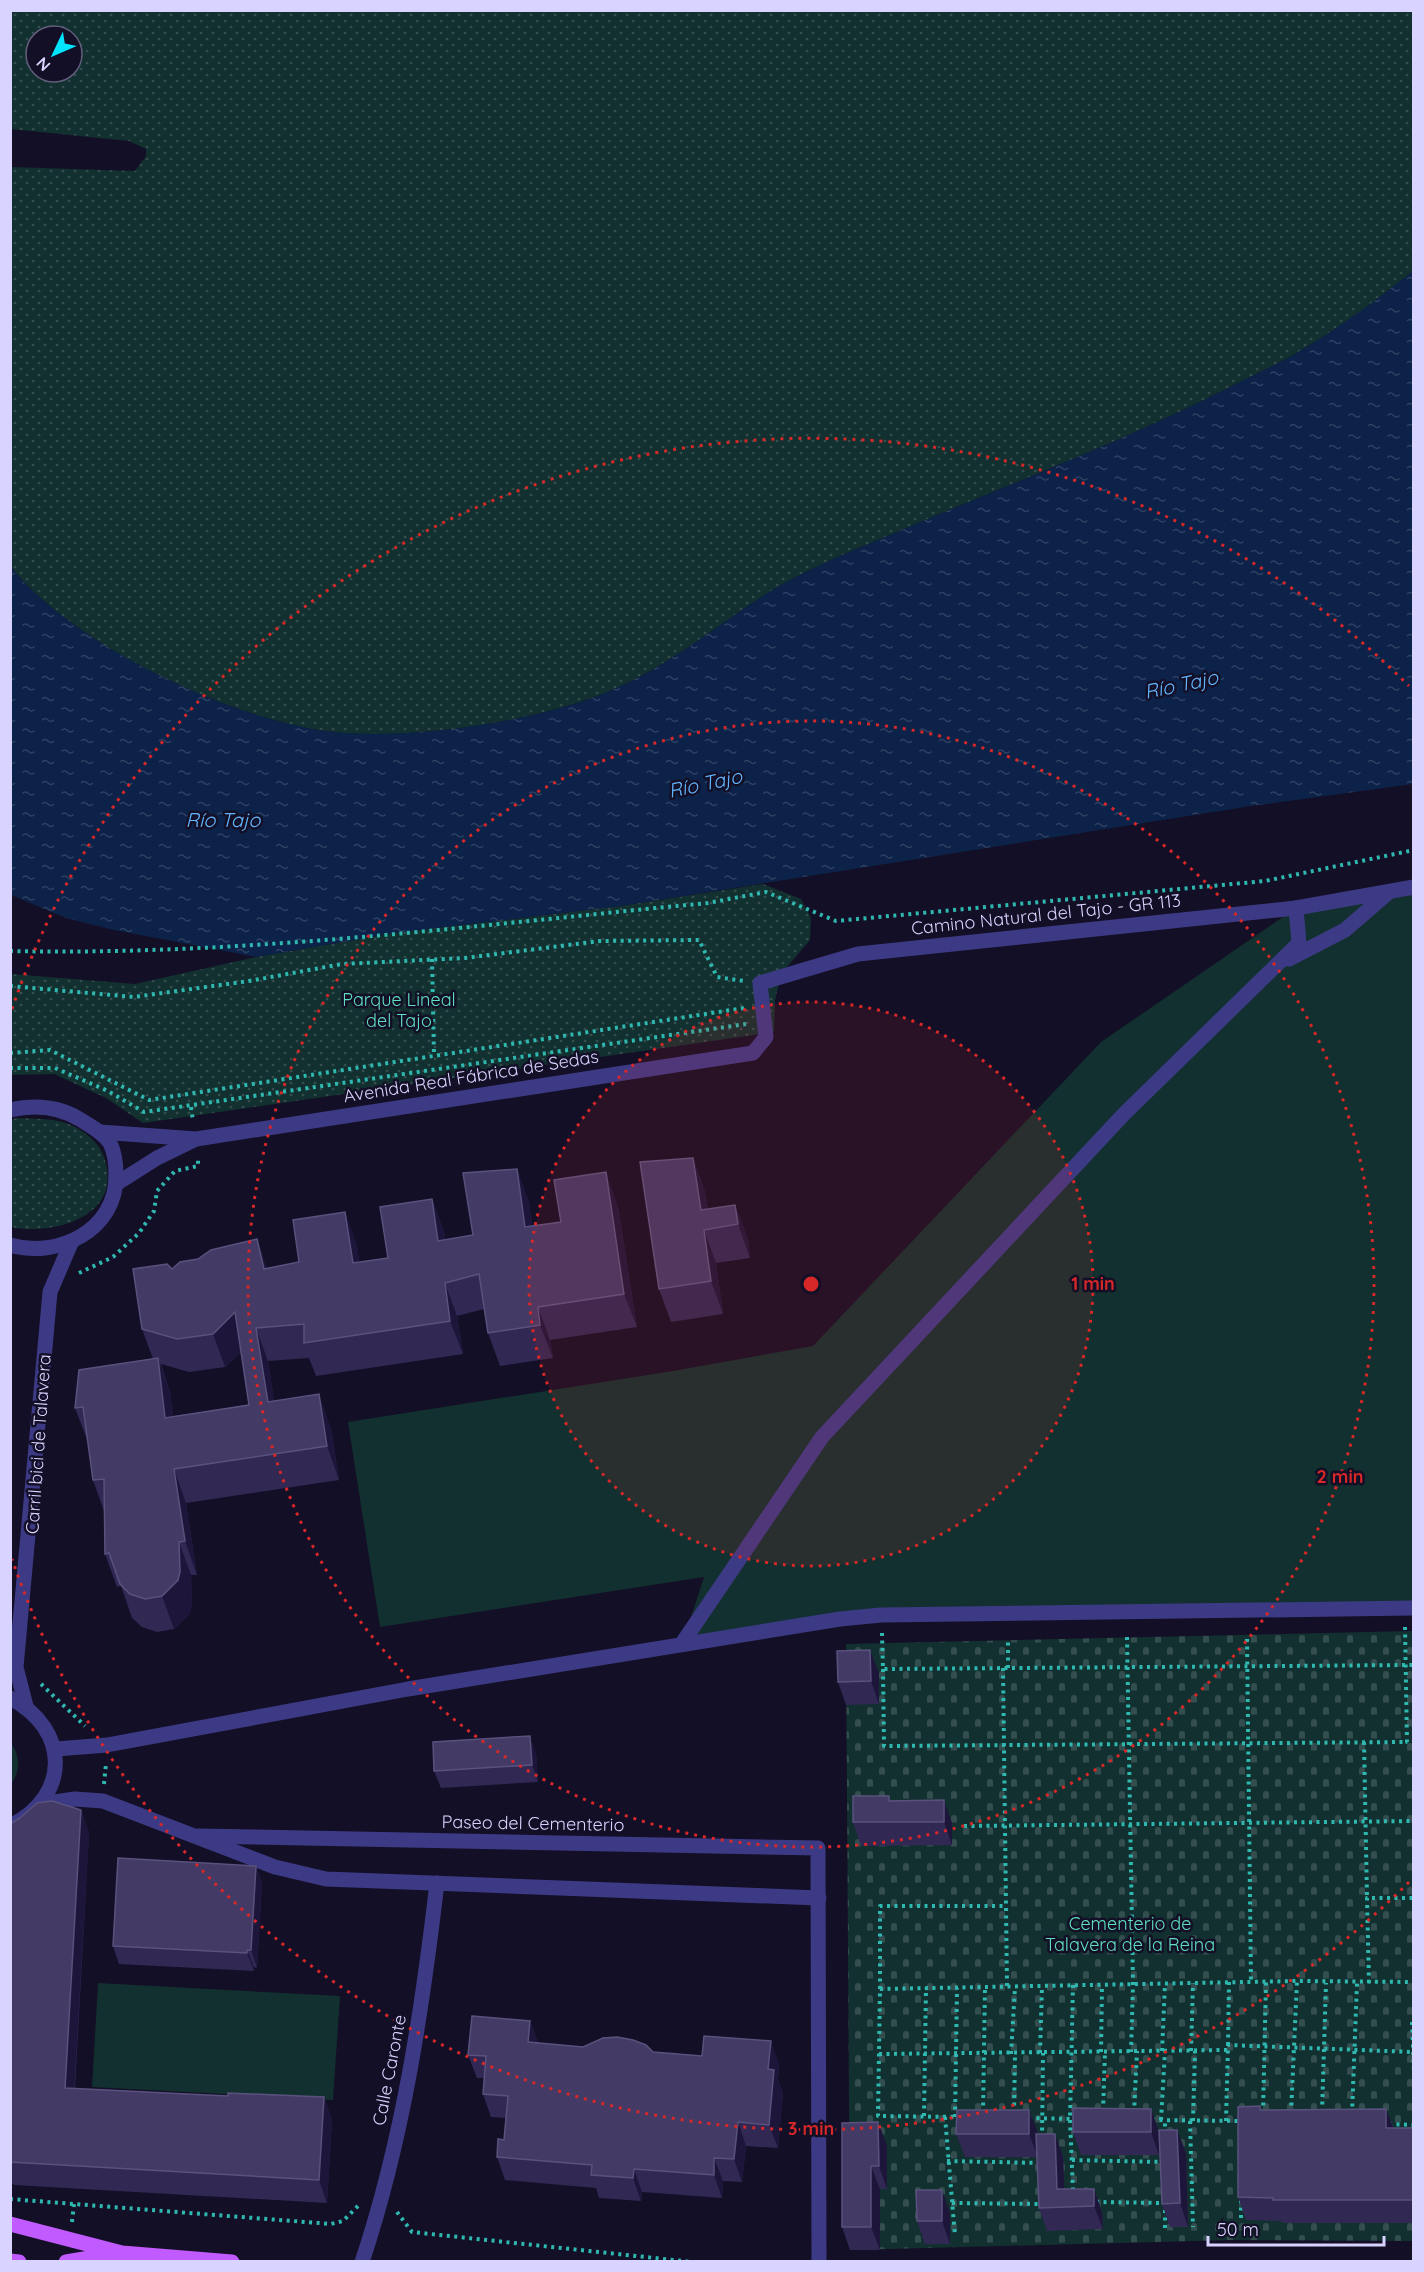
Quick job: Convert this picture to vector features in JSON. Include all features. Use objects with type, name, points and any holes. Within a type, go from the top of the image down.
[{"type":"main road","points":[[10,2224],[122,2253],[232,2262]]},
{"type":"main road","points":[[66,2262],[122,2253]]},
{"type":"main road","points":[[10,2261],[18,2262]]},
{"type":"street","name":"Camino Natural del Tajo - GR 113","points":[[760,983],[858,954],[1296,908],[1413,887]]},
{"type":"street","points":[[1275,966],[1345,930],[1389,892]]},
{"type":"street","points":[[683,1642],[822,1437],[1124,1114],[1299,943],[1296,908]]},
{"type":"street","points":[[760,983],[763,1014]]},
{"type":"street","name":"Avenida Real Fábrica de Sedas","points":[[100,1132],[196,1139],[753,1053],[766,1037],[763,1014]]},
{"type":"street","name":"Avenida Real Fábrica de Sedas","points":[[10,1110],[47,1106],[73,1115],[100,1132],[110,1143],[116,1160],[116,1184],[109,1210],[92,1229],[70,1243],[49,1249],[26,1249],[10,1245]]},
{"type":"street","name":"Avenida Real Fábrica de Sedas","points":[[116,1184],[157,1158],[196,1139]]},
{"type":"street","points":[[26,1706],[16,1667],[50,1292],[70,1243]]},
{"type":"street","points":[[56,1749],[107,1745],[408,1689],[683,1642],[881,1615],[1409,1608]]},
{"type":"street","points":[[10,1698],[26,1706],[42,1722],[56,1749],[56,1779],[41,1804],[24,1819],[10,1826]]},
{"type":"street","name":"Paseo del Cementerio","points":[[41,1804],[75,1799],[103,1801],[275,1867],[326,1879],[819,1898]]},
{"type":"street","name":"Paseo del Cementerio","points":[[198,1836],[818,1848],[819,2262]]},
{"type":"street","name":"Calle Caronte","points":[[362,2262],[383,2198],[424,1997],[437,1883]]},
{"type":"path","points":[[10,951],[99,953],[234,947],[708,903],[766,892],[836,921],[1265,881],[1413,850]]},
{"type":"path","points":[[10,986],[135,996],[249,981],[342,964],[432,959],[600,941],[699,940],[717,977],[760,983]]},
{"type":"path","points":[[432,959],[434,1056]]},
{"type":"path","points":[[10,1053],[50,1050],[149,1100],[434,1056],[763,1014]]},
{"type":"path","points":[[10,1068],[55,1068],[108,1091],[144,1112],[191,1107],[763,1014]]},
{"type":"path","points":[[76,1274],[112,1257],[140,1233],[154,1211],[157,1191],[175,1171],[198,1166],[191,1107]]},
{"type":"path","points":[[1407,1742],[1406,1665],[1409,1608]]},
{"type":"path","points":[[881,1615],[884,1746],[1413,1742]]},
{"type":"path","points":[[1127,1637],[1133,1984],[1131,2052]]},
{"type":"path","points":[[1247,1639],[1245,1666],[1250,1824],[1251,1982]]},
{"type":"path","points":[[1006,1987],[1004,1745],[1005,1668],[1008,1640]]},
{"type":"path","points":[[883,1669],[1413,1665]]},
{"type":"path","points":[[38,1680],[75,1720],[83,1726],[96,1728],[104,1735],[107,1745],[103,1801]]},
{"type":"path","points":[[1364,1742],[1369,1983]]},
{"type":"path","points":[[964,1826],[1130,1823],[1250,1824],[1366,1820],[1413,1823],[1413,2073]]},
{"type":"path","points":[[1366,1898],[1413,1898]]},
{"type":"path","points":[[964,2117],[878,2116],[880,1906],[1005,1906]]},
{"type":"path","points":[[880,1989],[1297,1981],[1369,1983],[1413,1979]]},
{"type":"path","points":[[1290,2122],[1297,1981]]},
{"type":"path","points":[[1226,2121],[1229,1982]]},
{"type":"path","points":[[1263,2122],[1266,1982]]},
{"type":"path","points":[[1193,1983],[1191,2121],[1193,2227]]},
{"type":"path","points":[[1321,2123],[1326,1983]]},
{"type":"path","points":[[1352,2124],[1357,1983]]},
{"type":"path","points":[[1165,1984],[1163,2120],[1165,2141]]},
{"type":"path","points":[[1072,1985],[1070,2119],[1073,2201]]},
{"type":"path","points":[[1101,1985],[1103,2119]]},
{"type":"path","points":[[1042,1986],[1042,2140]]},
{"type":"path","points":[[974,2117],[983,2117],[985,1987]]},
{"type":"path","points":[[1015,1987],[1013,2118],[1081,2119]]},
{"type":"path","points":[[924,2116],[926,1988]]},
{"type":"path","points":[[955,2117],[957,1988]]},
{"type":"path","points":[[879,2054],[1193,2051],[1265,2046],[1413,2052]]},
{"type":"path","points":[[1134,2119],[1137,2051]]},
{"type":"path","points":[[945,2117],[955,2236]]},
{"type":"path","points":[[1143,2119],[1252,2122]]},
{"type":"path","points":[[1240,2121],[1240,2132]]},
{"type":"path","points":[[1378,2124],[1413,2124]]},
{"type":"path","points":[[1401,2124],[1401,2131]]},
{"type":"path","points":[[1042,2152],[1042,2173]]},
{"type":"path","points":[[1165,2152],[1165,2173]]},
{"type":"path","points":[[1072,2160],[1164,2162]]},
{"type":"path","points":[[947,2161],[1042,2163]]},
{"type":"path","points":[[1043,2194],[1044,2215]]},
{"type":"path","points":[[1165,2194],[1165,2228]]},
{"type":"path","points":[[1241,2199],[1241,2221]]},
{"type":"path","points":[[1085,2201],[1165,2203]]},
{"type":"path","points":[[952,2203],[1043,2204]]},
{"type":"green space","points":[[11,11],[1413,11],[1413,271],[1333,330],[1277,364],[1142,429],[804,573],[763,596],[651,671],[610,691],[546,712],[470,727],[393,734],[325,731],[244,711],[154,673],[71,623],[37,595],[11,567],[11,167],[135,171],[146,156],[146,149],[129,141],[11,129]]},
{"type":"green space","name":"Parque Lineal del Tajo","points":[[763,884],[801,899],[811,918],[810,940],[781,974],[775,1000],[774,1032],[143,1123],[106,1098],[54,1074],[11,1075],[11,974],[135,984],[256,957],[394,933],[620,906]]},
{"type":"green space","points":[[1413,886],[1413,1605],[809,1623],[683,1642],[704,1577],[380,1627],[348,1422],[673,1371],[813,1346],[1101,1042],[1296,908]]},
{"type":"green space","points":[[44,1119],[65,1123],[95,1142],[105,1161],[107,1186],[101,1201],[90,1212],[60,1226],[26,1229],[11,1227],[10,1120]]},
{"type":"green space","name":"Cementerio de Talavera de la Reina","points":[[1413,1631],[1413,2241],[1232,2240],[850,2250],[846,1644]]},
{"type":"green space","points":[[10,1742],[16,1752],[18,1763],[11,1784]]},
{"type":"green space","points":[[98,1983],[340,1996],[333,2100],[92,2087]]},
{"type":"water","name":"Río Tajo","points":[[1413,271],[1413,784],[1251,806],[620,906],[394,933],[256,957],[114,930],[66,918],[11,895],[11,567],[37,595],[71,623],[111,649],[154,673],[199,693],[244,711],[286,723],[325,731],[393,734],[470,727],[546,712],[610,691],[651,671],[763,596],[804,573],[1142,429],[1267,369],[1333,330]]},
{"type":"building","points":[[693,1158],[701,1210],[735,1205],[738,1224],[704,1230],[711,1281],[659,1289],[640,1162]]},
{"type":"building","points":[[517,1169],[525,1227],[561,1222],[554,1180],[606,1172],[624,1294],[538,1307],[540,1325],[488,1333],[479,1274],[445,1283],[450,1321],[304,1343],[304,1324],[256,1328],[268,1402],[319,1394],[327,1446],[174,1469],[185,1541],[179,1542],[178,1580],[162,1596],[145,1599],[130,1594],[120,1584],[109,1553],[105,1554],[104,1479],[93,1480],[83,1407],[75,1408],[79,1370],[158,1358],[165,1418],[249,1405],[235,1312],[213,1334],[177,1339],[142,1329],[133,1269],[167,1264],[172,1269],[180,1262],[198,1259],[211,1250],[257,1239],[264,1269],[299,1262],[293,1220],[345,1212],[353,1263],[388,1258],[380,1207],[432,1199],[438,1241],[473,1235],[463,1173]]},
{"type":"building","points":[[870,1650],[871,1681],[838,1682],[837,1651]]},
{"type":"building","points":[[530,1736],[532,1765],[434,1771],[433,1742]]},
{"type":"building","points":[[853,1796],[889,1796],[889,1801],[944,1800],[944,1822],[853,1822]]},
{"type":"building","points":[[52,1801],[81,1810],[65,2088],[228,2096],[228,2093],[324,2097],[319,2180],[10,2162],[10,1824],[37,1803]]},
{"type":"building","points":[[118,1858],[256,1866],[251,1950],[247,1950],[247,1953],[113,1946]]},
{"type":"building","points":[[472,2016],[530,2021],[528,2042],[583,2047],[603,2038],[617,2037],[646,2045],[653,2052],[702,2056],[704,2036],[771,2041],[768,2069],[774,2070],[769,2125],[738,2122],[734,2159],[714,2158],[714,2175],[634,2169],[633,2178],[591,2175],[592,2165],[497,2157],[498,2139],[504,2140],[508,2096],[483,2094],[486,2056],[468,2055]]},
{"type":"building","points":[[1260,2106],[1260,2110],[1386,2109],[1386,2128],[1413,2128],[1413,2200],[1273,2200],[1273,2198],[1238,2197],[1238,2107]]},
{"type":"building","points":[[1073,2108],[1151,2109],[1151,2132],[1073,2132]]},
{"type":"building","points":[[957,2110],[1029,2110],[1029,2134],[956,2134]]},
{"type":"building","points":[[878,2122],[879,2166],[871,2166],[871,2227],[842,2227],[842,2123]]},
{"type":"building","points":[[1159,2130],[1177,2130],[1180,2203],[1162,2204]]},
{"type":"building","points":[[1036,2134],[1055,2134],[1057,2189],[1094,2189],[1094,2206],[1039,2208]]},
{"type":"building","points":[[916,2190],[942,2190],[942,2221],[917,2221]]}]
